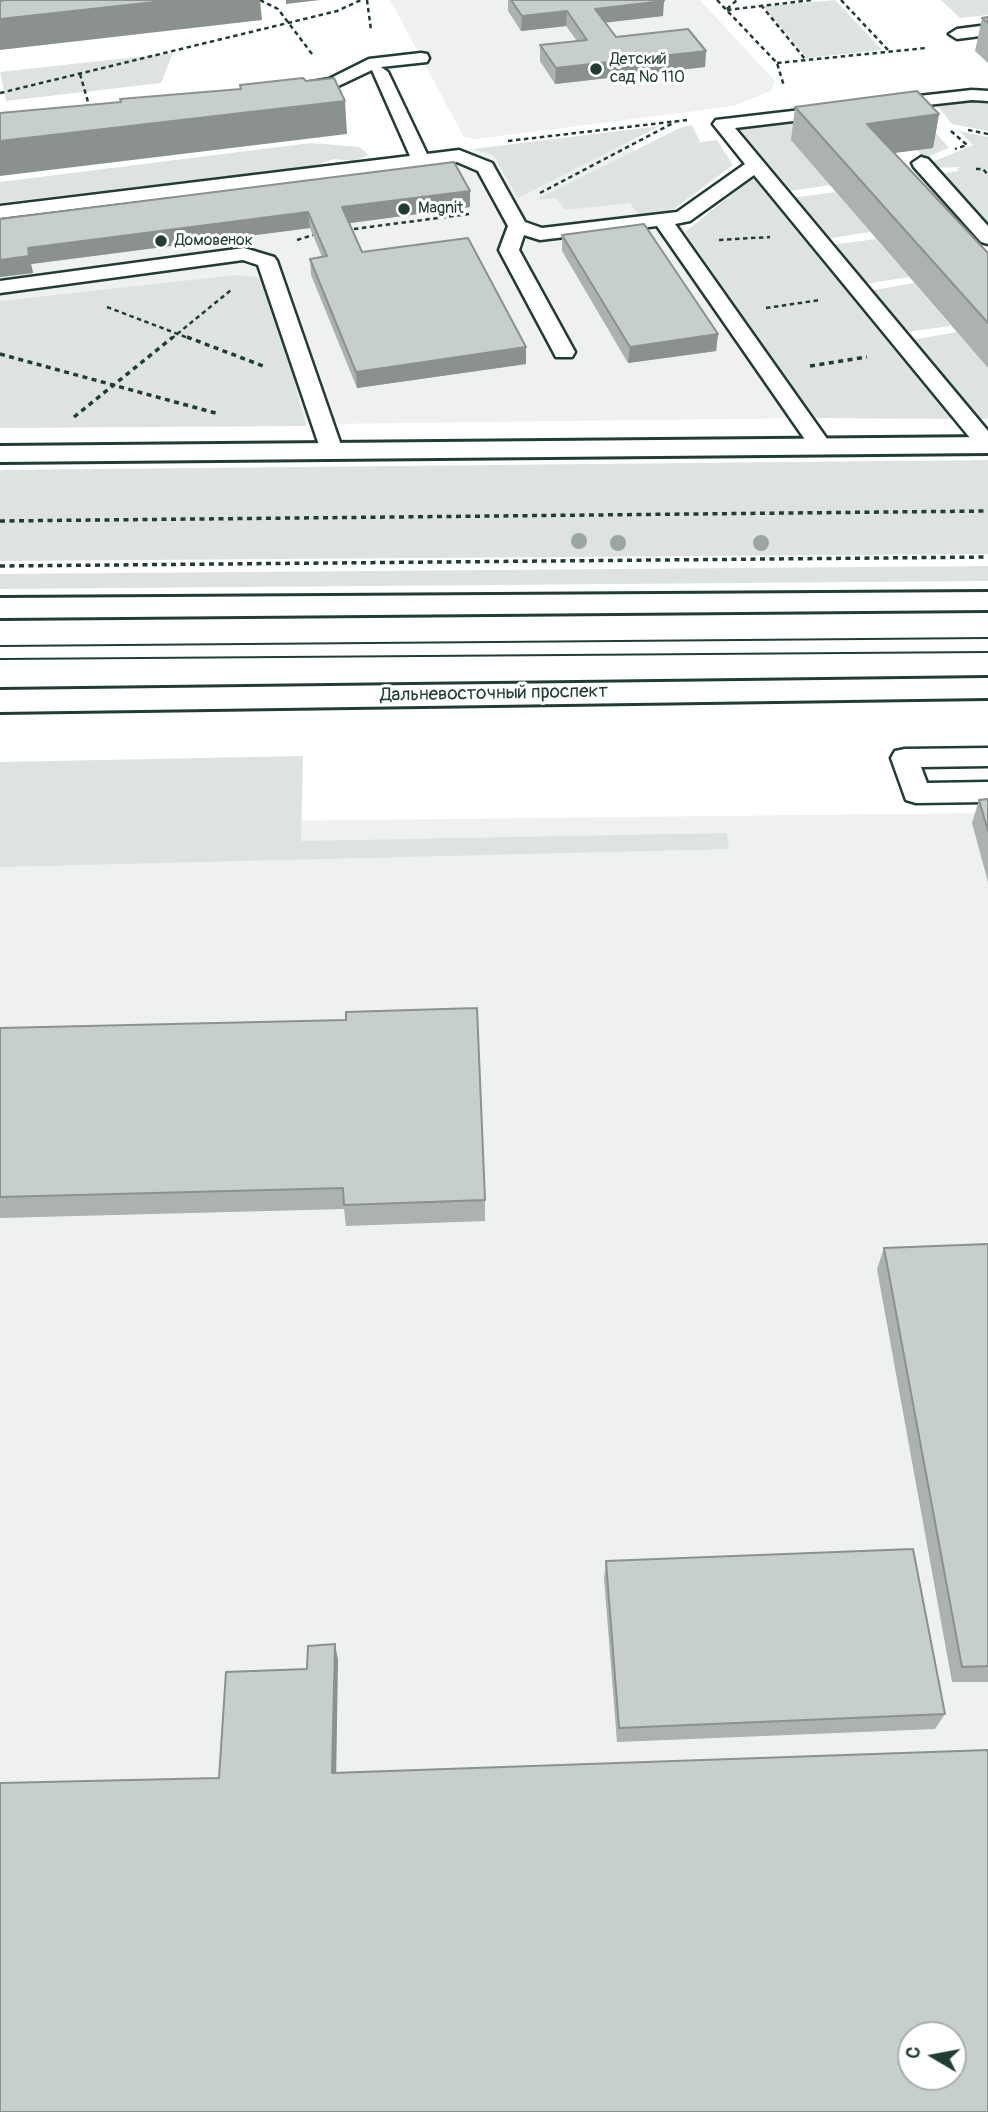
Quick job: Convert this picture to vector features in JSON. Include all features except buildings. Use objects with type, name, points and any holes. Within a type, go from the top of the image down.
[{"type":"main road","points":[[0,454],[988,445]]},
{"type":"main road","points":[[0,608],[988,601]]},
{"type":"main road","name":"Дальневосточный проспект","points":[[0,701],[988,688]]},
{"type":"lane","points":[[957,34],[988,30]]},
{"type":"lane","points":[[275,93],[334,83],[375,63],[421,58]]},
{"type":"lane","points":[[379,72],[421,161]]},
{"type":"lane","points":[[988,96],[972,95],[722,124],[988,445]]},
{"type":"lane","points":[[0,212],[459,156],[485,167],[514,218],[540,234],[683,217],[756,165]]},
{"type":"lane","points":[[921,163],[988,238]]},
{"type":"lane","points":[[514,218],[509,250],[564,352]]},
{"type":"lane","points":[[663,220],[676,243],[821,446]]},
{"type":"lane","points":[[0,287],[244,254],[267,261],[332,451]]},
{"type":"lane","points":[[988,757],[905,758],[916,793],[988,792]]},
{"type":"path","points":[[260,0],[278,9],[334,83]]},
{"type":"path","points":[[0,93],[337,11],[361,0]]},
{"type":"path","points":[[717,0],[777,63],[794,116]]},
{"type":"path","points":[[727,10],[737,0]]},
{"type":"path","points":[[727,10],[812,0]]},
{"type":"path","points":[[841,0],[890,52]]},
{"type":"path","points":[[761,5],[806,60]]},
{"type":"path","points":[[777,63],[937,47]]},
{"type":"path","points":[[80,74],[91,113]]},
{"type":"path","points":[[506,141],[693,119]]},
{"type":"path","points":[[346,230],[514,218],[679,120]]},
{"type":"path","points":[[676,243],[813,234]]},
{"type":"path","points":[[65,425],[267,261]]},
{"type":"path","points":[[727,314],[862,294]]},
{"type":"path","points":[[105,307],[309,384]]},
{"type":"path","points":[[769,372],[909,350]]},
{"type":"path","points":[[0,354],[231,417]]},
{"type":"path","points":[[0,521],[51,518],[988,511]]},
{"type":"path","points":[[0,566],[988,558]]},
{"type":"shaded area","name":"Детский сад № 110","points":[[390,0],[700,0],[775,81],[771,91],[734,106],[476,139],[464,137]]},
{"type":"shaded area","points":[[835,0],[882,50],[807,58],[763,6]]},
{"type":"shaded area","points":[[941,0],[988,0],[988,15],[960,18]]},
{"type":"shaded area","points":[[173,53],[161,83],[6,101],[0,72]]},
{"type":"shaded area","points":[[969,99],[988,101],[988,131],[952,124],[935,103]]},
{"type":"shaded area","points":[[864,111],[929,125],[949,148],[924,158],[917,150],[910,125],[830,185],[785,192],[731,125]]},
{"type":"shaded area","points":[[692,125],[700,142],[717,140],[733,165],[674,209],[638,214],[630,203],[565,210],[556,198],[535,200],[680,128]]},
{"type":"shaded area","points":[[660,126],[518,198],[494,156],[473,149]]},
{"type":"shaded area","points":[[959,131],[988,137],[988,225],[983,226],[936,174],[959,171],[957,168],[961,167],[933,168],[930,163],[973,145]]},
{"type":"shaded area","points":[[624,132],[685,232],[813,418],[0,428],[0,205]]},
{"type":"shaded area","points":[[311,143],[359,147],[369,155],[353,161],[334,159],[313,166],[0,203],[0,182]]},
{"type":"shaded area","points":[[755,176],[952,419],[813,418],[685,232]]},
{"type":"shaded area","points":[[836,192],[870,232],[826,239],[791,198]]},
{"type":"shaded area","points":[[876,239],[909,277],[864,284],[831,245]]},
{"type":"shaded area","points":[[237,275],[257,277],[270,289],[306,426],[0,428],[0,301]]},
{"type":"shaded area","points":[[914,283],[951,326],[905,332],[869,291]]},
{"type":"shaded area","points":[[957,332],[988,368],[988,419],[980,419],[912,340]]},
{"type":"shaded area","points":[[988,460],[988,554],[0,561],[0,470]]},
{"type":"shaded area","points":[[988,566],[988,581],[0,589],[0,574]]},
{"type":"shaded area","points":[[303,756],[301,841],[727,833],[729,849],[0,867],[0,762]]},
{"type":"shaded area","points":[[988,813],[988,2112],[0,2112],[0,824]]},
{"type":"tram line","points":[[0,646],[988,638]]},
{"type":"tram line","points":[[0,659],[988,652]]},
{"type":"place","name":"Детский сад № 110","points":[[596,69]]},
{"type":"place","name":"Magnit","points":[[404,209]]},
{"type":"place","name":"Домовенок","points":[[161,241]]}]
